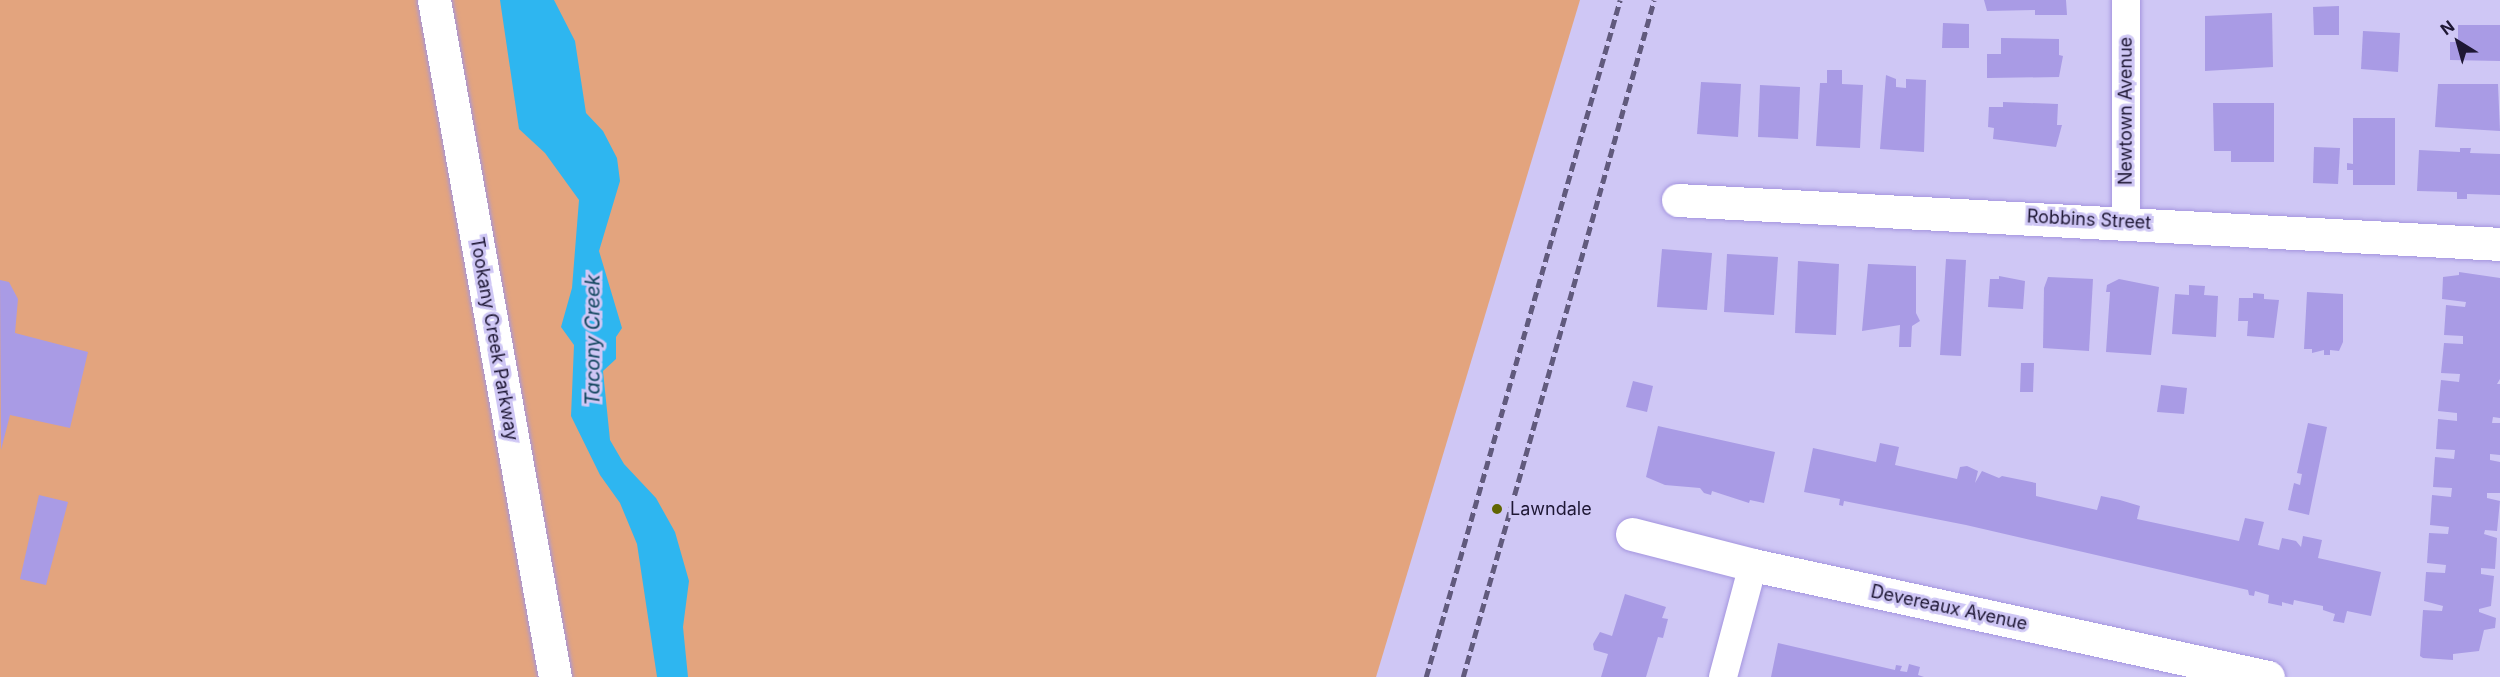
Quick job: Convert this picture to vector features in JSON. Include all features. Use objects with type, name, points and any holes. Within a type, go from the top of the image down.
[{"type":"street","name":"Tookany Creek Parkway","points":[[434,0],[555,677]]},
{"type":"street","name":"Newtown Avenue","points":[[2126,0],[2126,222]]},
{"type":"street","name":"Robbins Street","points":[[1678,200],[2126,222],[2500,244]]},
{"type":"street","name":"Devereaux Avenue","points":[[1632,534],[1753,565],[2234,673],[2268,677]]},
{"type":"street","points":[[1723,677],[1753,565]]},
{"type":"shaded area","points":[[0,0],[1580,0],[1376,677],[0,677]]},
{"type":"water","name":"Tacony Creek","points":[[500,0],[554,0],[575,41],[586,113],[603,131],[617,158],[620,181],[599,251],[622,328],[616,337],[616,359],[603,371],[610,440],[624,464],[656,498],[675,532],[689,581],[683,627],[688,677],[657,677],[637,544],[620,503],[600,475],[571,416],[574,345],[561,327],[572,288],[579,200],[545,153],[519,129]]},
{"type":"building","points":[[1984,0],[2066,0],[2067,15],[2035,15],[2035,10],[1987,11]]},
{"type":"building","points":[[2339,6],[2339,35],[2314,35],[2313,7]]},
{"type":"building","points":[[2272,13],[2273,67],[2205,71],[2205,16]]},
{"type":"building","points":[[1943,23],[1969,24],[1969,48],[1942,48]]},
{"type":"building","points":[[2458,25],[2500,25],[2500,61],[2450,60],[2450,42],[2458,42]]},
{"type":"building","points":[[2363,31],[2400,33],[2398,72],[2361,69]]},
{"type":"building","points":[[2001,38],[2059,39],[2059,55],[2063,56],[2059,77],[1987,78],[1987,54],[2001,54]]},
{"type":"building","points":[[1827,70],[1842,70],[1842,84],[1863,85],[1860,148],[1816,146],[1820,83],[1827,83]]},
{"type":"building","points":[[1886,75],[1896,79],[1896,87],[1906,88],[1906,79],[1926,80],[1924,152],[1880,149]]},
{"type":"building","points":[[1701,82],[1741,84],[1738,137],[1697,134]]},
{"type":"building","points":[[2438,84],[2498,84],[2500,131],[2435,127]]},
{"type":"building","points":[[1760,85],[1800,87],[1798,139],[1758,137]]},
{"type":"building","points":[[2003,102],[2058,104],[2057,125],[2062,125],[2056,147],[1993,139],[1994,128],[1988,127],[1989,107],[2003,107]]},
{"type":"building","points":[[2213,103],[2274,103],[2274,162],[2231,162],[2231,151],[2214,151]]},
{"type":"building","points":[[2353,118],[2395,118],[2395,185],[2353,185],[2353,170],[2347,170],[2347,163],[2353,164]]},
{"type":"building","points":[[2314,147],[2340,148],[2338,184],[2313,183]]},
{"type":"building","points":[[2460,148],[2471,148],[2470,153],[2500,154],[2500,195],[2467,194],[2467,199],[2457,199],[2457,192],[2417,191],[2419,150],[2460,152]]},
{"type":"building","points":[[1662,249],[1712,253],[1707,310],[1657,307]]},
{"type":"building","points":[[1727,254],[1778,257],[1774,315],[1724,312]]},
{"type":"building","points":[[1946,259],[1966,260],[1961,356],[1940,355]]},
{"type":"building","points":[[1798,261],[1839,264],[1836,335],[1795,333]]},
{"type":"building","points":[[1868,264],[1916,266],[1916,313],[1920,321],[1912,326],[1911,347],[1899,347],[1900,325],[1862,331]]},
{"type":"building","points":[[2459,272],[2500,278],[2500,379],[2497,384],[2500,384],[2500,418],[2493,417],[2492,423],[2500,423],[2500,455],[2490,454],[2490,460],[2500,462],[2500,493],[2487,493],[2487,498],[2500,501],[2497,531],[2485,530],[2484,534],[2497,538],[2495,569],[2481,568],[2481,574],[2494,576],[2491,606],[2479,609],[2479,612],[2496,618],[2495,628],[2484,630],[2479,651],[2453,654],[2453,660],[2420,656],[2423,610],[2442,611],[2443,606],[2424,601],[2426,572],[2445,573],[2446,565],[2427,563],[2429,533],[2448,534],[2449,527],[2430,525],[2432,495],[2451,497],[2452,488],[2433,487],[2435,457],[2454,459],[2455,450],[2436,449],[2438,419],[2457,421],[2457,413],[2438,411],[2441,380],[2459,382],[2460,374],[2441,373],[2444,343],[2463,344],[2463,336],[2444,335],[2446,305],[2465,307],[2466,302],[2442,299],[2443,277],[2459,275]]},
{"type":"building","points":[[1999,276],[2025,281],[2023,309],[1988,307],[1990,279],[1999,279]]},
{"type":"building","points":[[2048,277],[2093,279],[2089,351],[2043,348],[2044,288]]},
{"type":"building","points":[[2119,279],[2159,287],[2151,355],[2106,352],[2110,292],[2106,292],[2107,285]]},
{"type":"building","points":[[0,280],[9,282],[18,299],[15,333],[88,352],[70,428],[10,415],[1,450]]},
{"type":"building","points":[[2189,285],[2205,286],[2204,295],[2218,296],[2216,337],[2172,334],[2175,294],[2189,295]]},
{"type":"building","points":[[2307,292],[2343,294],[2343,342],[2339,351],[2330,350],[2330,355],[2324,355],[2324,350],[2312,353],[2312,349],[2304,349]]},
{"type":"building","points":[[2253,293],[2264,294],[2264,299],[2279,300],[2274,338],[2247,336],[2248,321],[2238,321],[2239,298],[2253,298]]},
{"type":"building","points":[[2021,363],[2034,363],[2033,392],[2020,392]]},
{"type":"building","points":[[1633,381],[1653,386],[1647,412],[1626,407]]},
{"type":"building","points":[[2161,385],[2187,388],[2184,414],[2157,412]]},
{"type":"building","points":[[2308,423],[2327,427],[2309,515],[2288,510],[2294,483],[2300,485],[2302,474],[2297,473]]},
{"type":"building","points":[[1658,426],[1775,452],[1764,503],[1750,500],[1749,503],[1712,491],[1711,495],[1704,493],[1700,488],[1665,485],[1646,477]]},
{"type":"building","points":[[1880,443],[1899,447],[1895,465],[1957,479],[1960,467],[1967,466],[1978,471],[1975,483],[1982,471],[1999,478],[2002,476],[2036,483],[2036,496],[2097,510],[2101,496],[2120,500],[2140,506],[2137,519],[2239,541],[2245,518],[2264,522],[2258,545],[2279,550],[2282,538],[2296,541],[2301,547],[2303,536],[2322,540],[2318,558],[2381,572],[2371,616],[2347,611],[2344,623],[2333,621],[2335,614],[2323,610],[2323,606],[2294,600],[2293,605],[2282,602],[2282,606],[2268,603],[2269,595],[2255,591],[2254,596],[2249,595],[2248,590],[1966,525],[1844,501],[1843,506],[1839,505],[1840,499],[1804,492],[1813,448],[1876,462]]},
{"type":"building","points":[[39,495],[68,502],[46,585],[20,579]]},
{"type":"building","points":[[1625,594],[1666,607],[1662,618],[1668,619],[1663,638],[1658,637],[1646,677],[1601,677],[1608,654],[1594,650],[1593,644],[1600,632],[1612,636]]},
{"type":"building","points":[[1778,643],[1895,670],[1896,665],[1902,666],[1900,671],[1907,672],[1909,664],[1920,667],[1918,675],[1924,677],[1771,677]]},
{"type":"railway","points":[[1426,677],[1620,0]]},
{"type":"railway","points":[[1463,677],[1654,0]]},
{"type":"place","name":"Lawndale","points":[[1497,509]]}]
